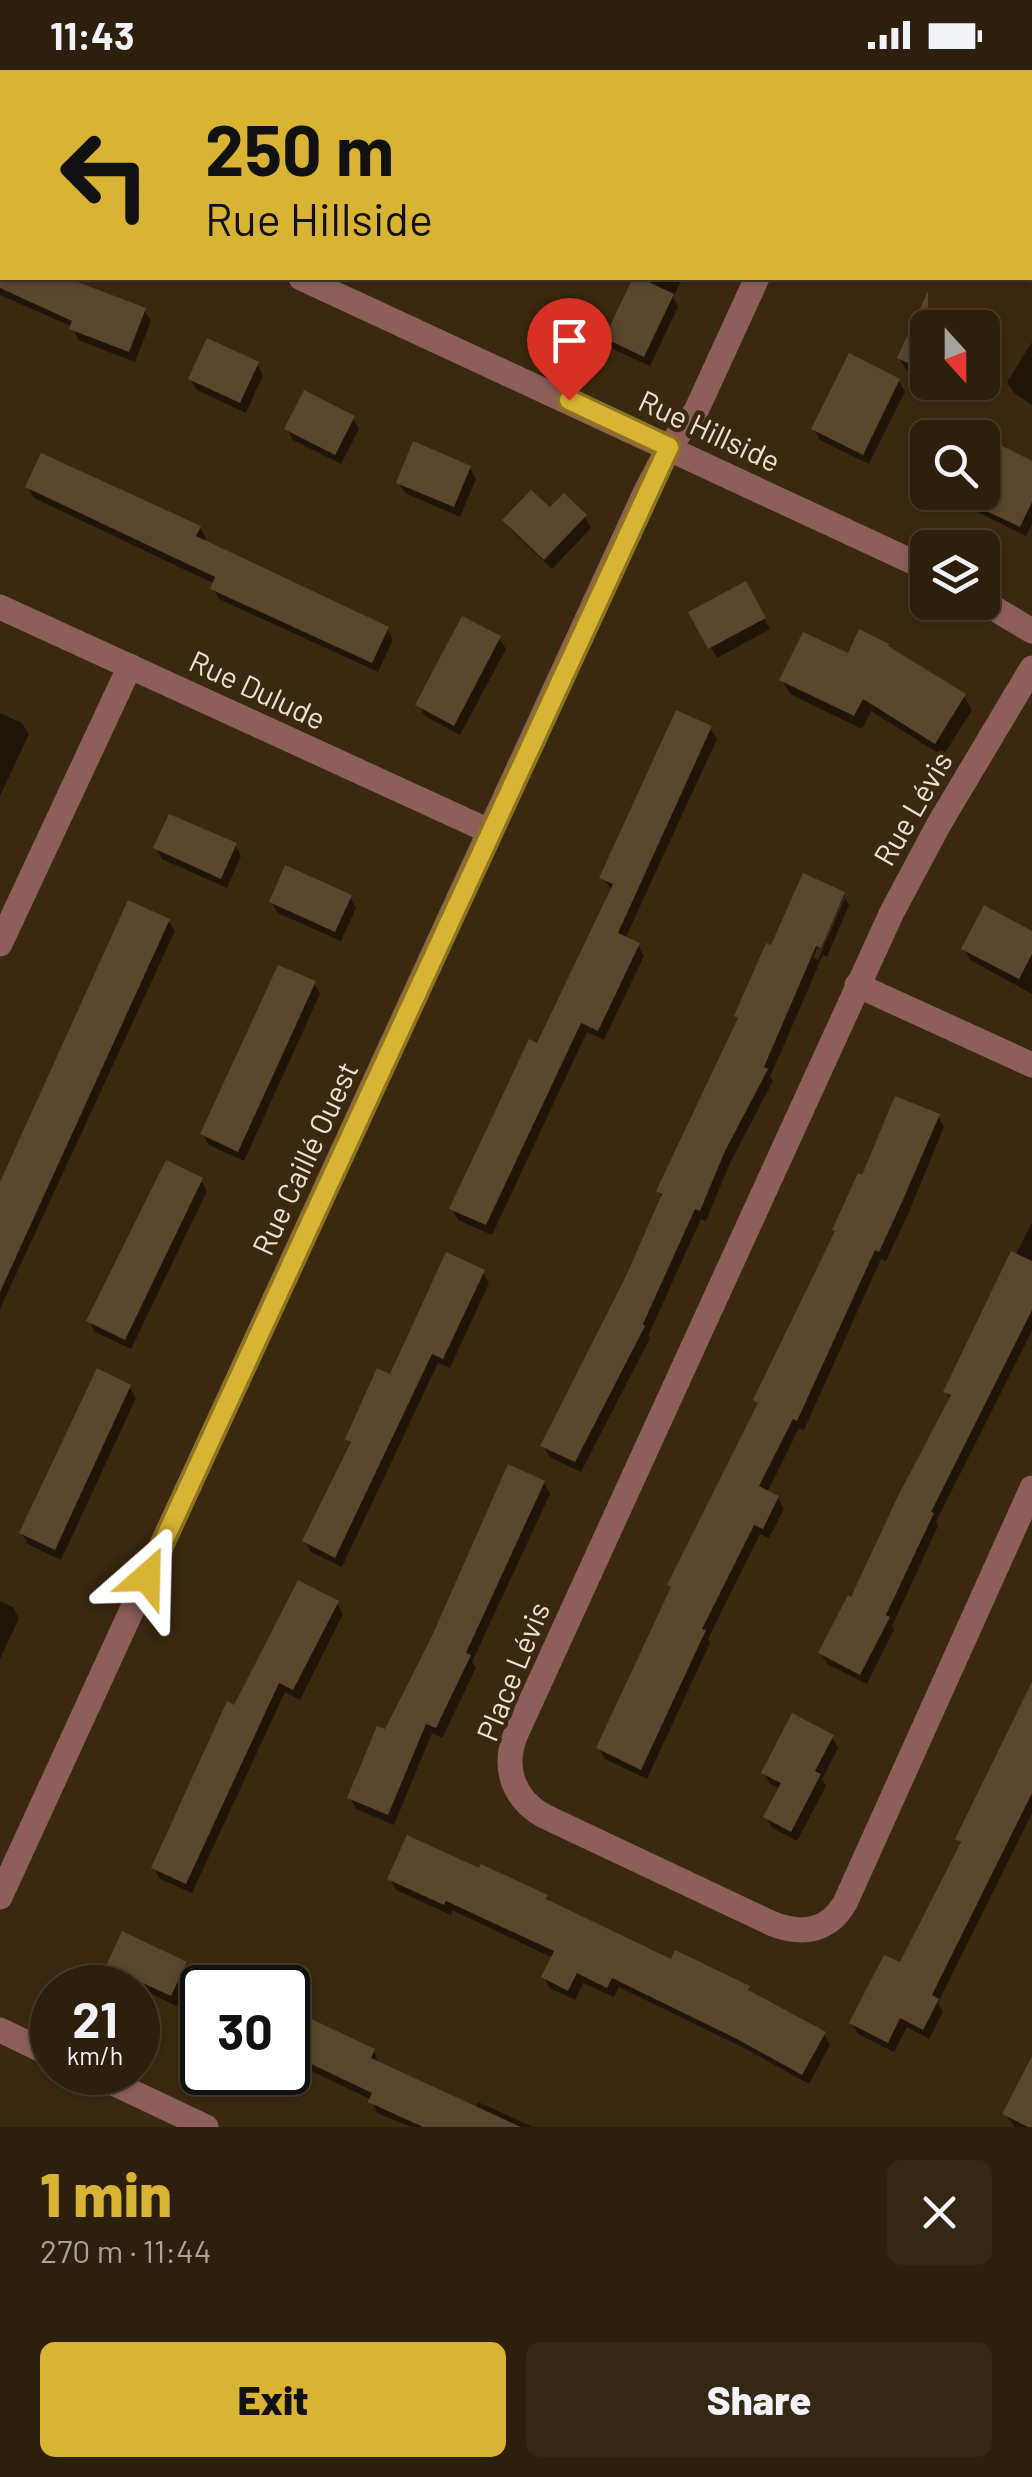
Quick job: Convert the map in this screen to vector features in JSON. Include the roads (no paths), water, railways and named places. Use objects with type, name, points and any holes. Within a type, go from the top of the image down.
[{"type":"street","name":"Rue Hillside","points":[[305,280],[910,561]]},
{"type":"street","name":"Rue Caillé Ouest","points":[[0,1897],[489,831],[669,447],[696,411],[756,280]]},
{"type":"street","name":"Rue Dulude","points":[[0,606],[489,831]]},
{"type":"street","points":[[1000,612],[1032,631]]},
{"type":"street","points":[[0,944],[130,666]]},
{"type":"street","name":"Rue Lévis","points":[[857,985],[939,824],[1032,668]]},
{"type":"street","points":[[857,985],[1032,1065]]},
{"type":"street","name":"Place Lévis","points":[[857,985],[515,1736],[509,1767],[520,1796],[544,1816],[773,1924],[798,1932],[826,1924],[845,1904],[1032,1488]]},
{"type":"street","points":[[0,2030],[30,2044]]},
{"type":"street","points":[[139,2095],[206,2127]]}]
